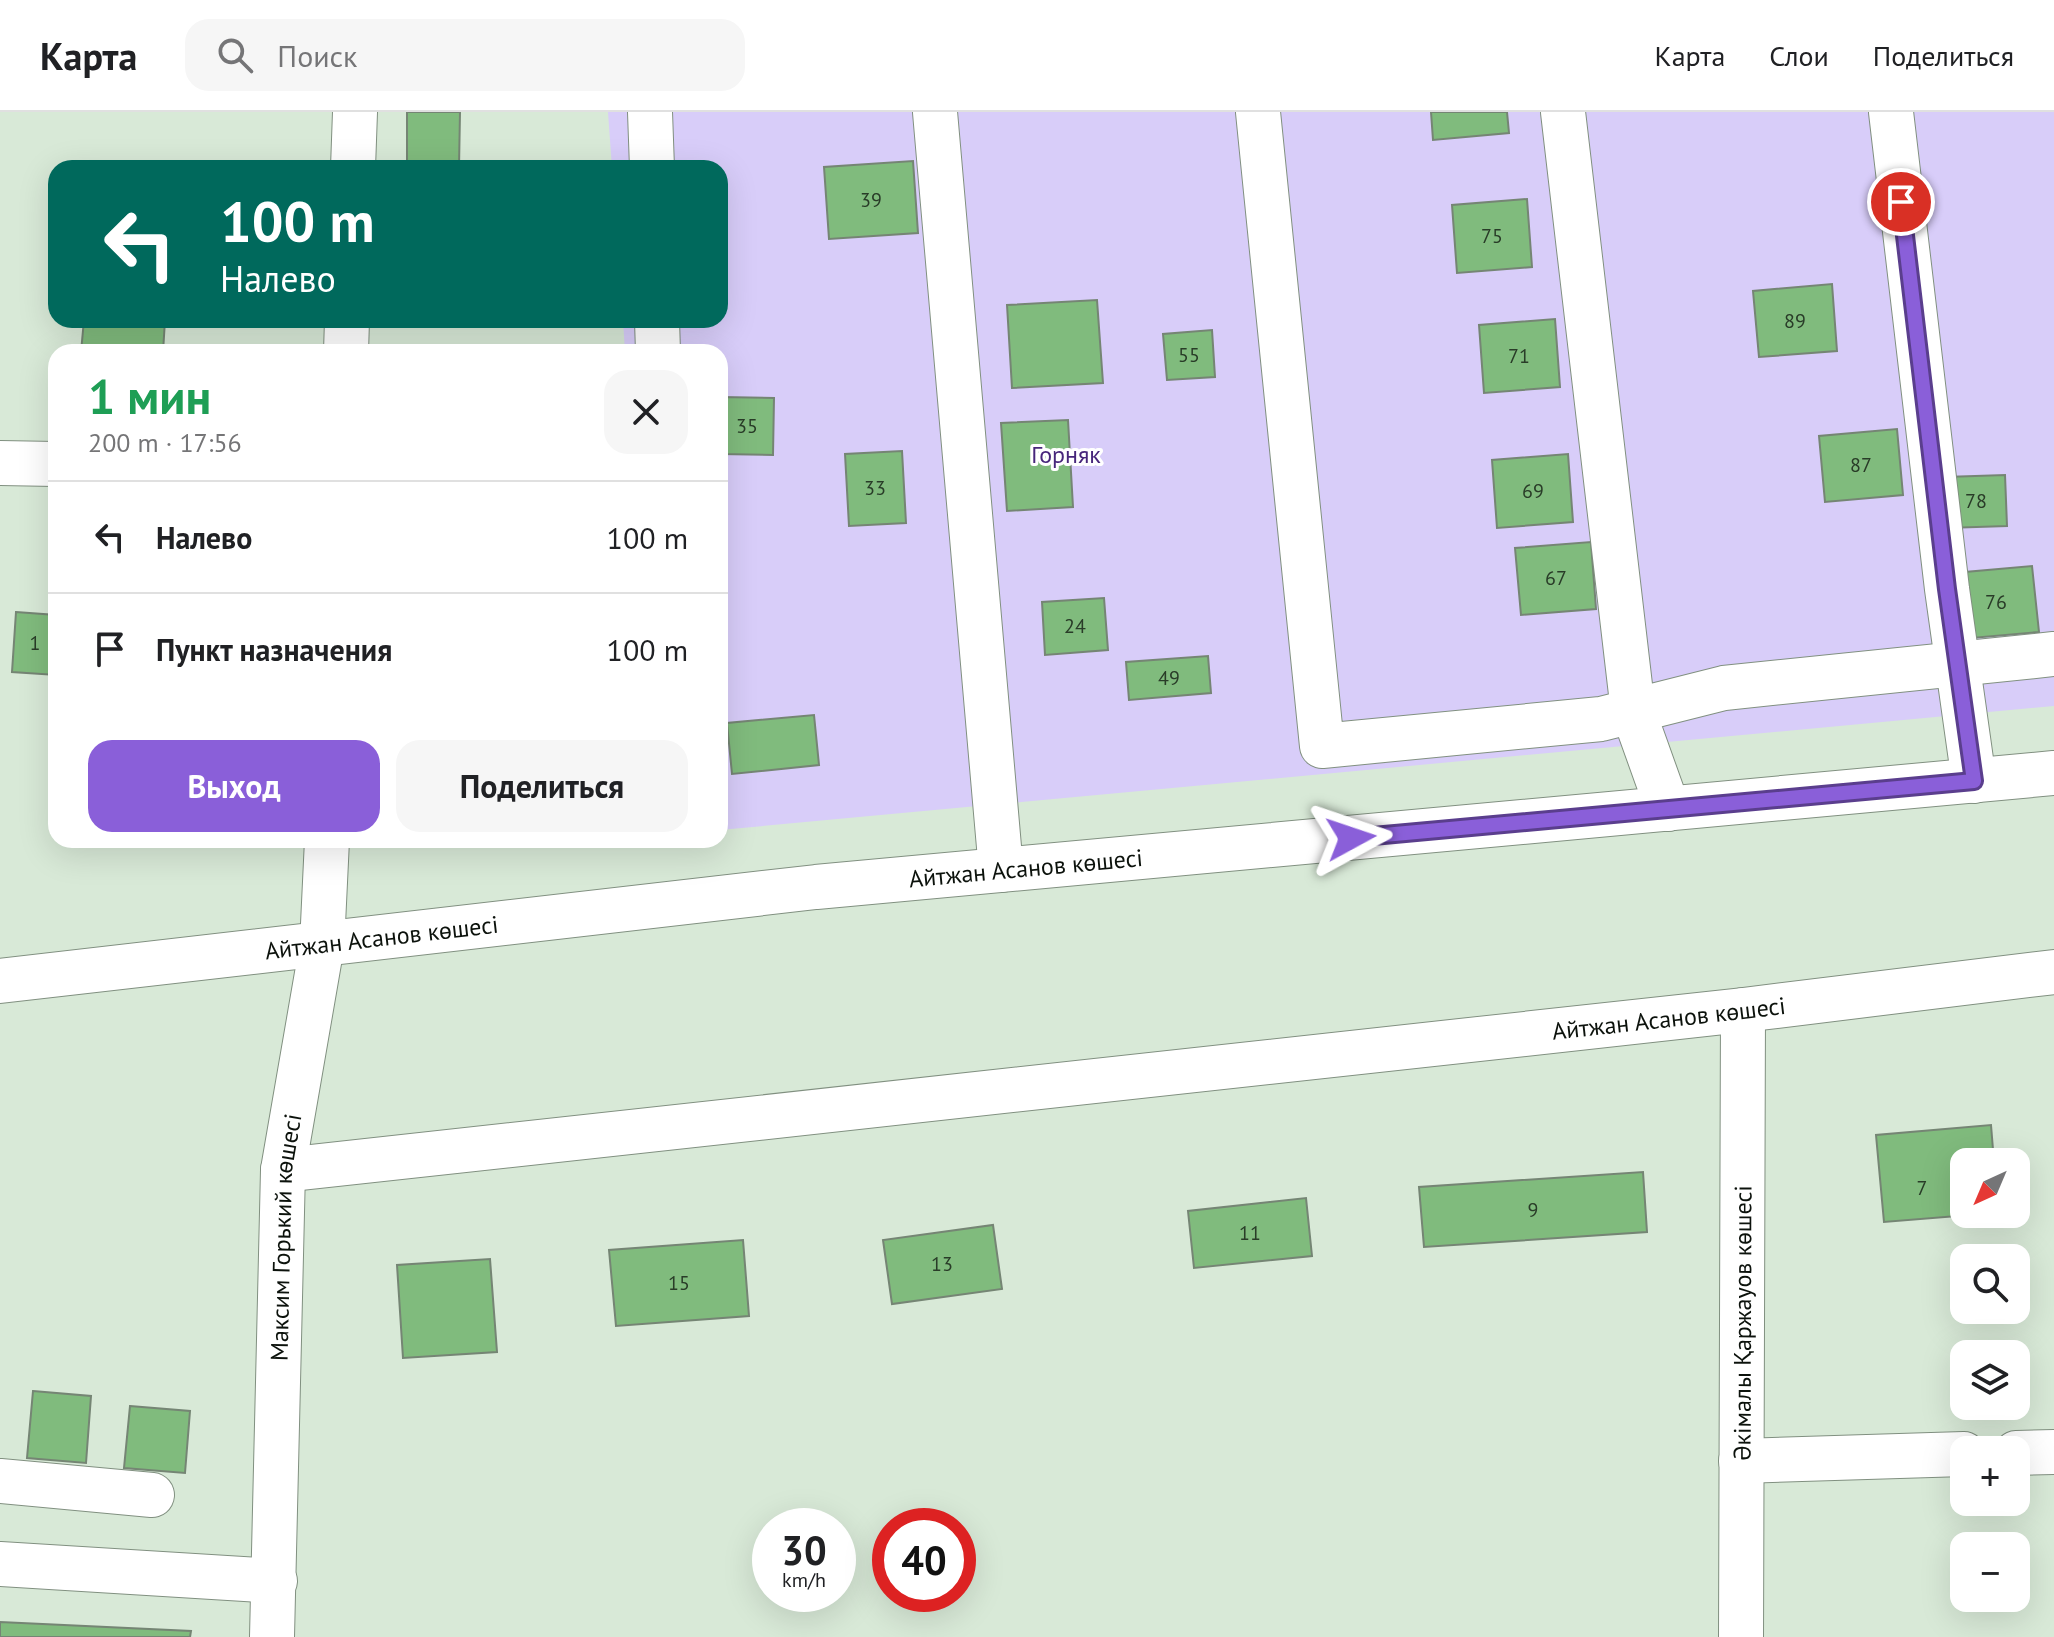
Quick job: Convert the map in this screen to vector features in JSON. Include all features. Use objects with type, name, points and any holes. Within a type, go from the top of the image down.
[{"type":"street","points":[[353,160],[355,112]]},
{"type":"street","points":[[650,112],[652,160]]},
{"type":"street","points":[[935,112],[1001,870]]},
{"type":"street","points":[[1258,112],[1322,746],[1601,719],[1724,688],[2054,654]]},
{"type":"street","points":[[1563,112],[1633,711],[1668,809]]},
{"type":"street","points":[[1891,112],[1974,781]]},
{"type":"street","points":[[0,463],[48,464]]},
{"type":"street","name":"Айтжан Асанов көшесі","points":[[0,981],[816,887],[2054,773]]},
{"type":"street","name":"Максим Горький көшесі","points":[[272,1637],[283,1170],[322,945],[327,848]]},
{"type":"street","name":"Айтжан Асанов көшесі","points":[[283,1170],[1743,1010],[2054,972]]},
{"type":"street","name":"Әкімалы Қаржауов көшесі","points":[[1741,1637],[1743,1010]]},
{"type":"street","points":[[2030,1453],[2054,1452]]},
{"type":"street","points":[[1741,1461],[1950,1454]]},
{"type":"street","points":[[0,1481],[152,1495]]},
{"type":"street","points":[[0,1564],[275,1581]]},
{"type":"green space","name":"Горняк","points":[[608,112],[2054,112],[2054,706],[728,829],[728,344],[624,344],[624,328],[728,328],[728,160],[611,160]]},
{"type":"building","points":[[407,112],[460,112],[459,160],[407,160]]},
{"type":"building","points":[[1431,112],[1507,112],[1509,133],[1433,140]]},
{"type":"building","points":[[913,161],[918,233],[829,239],[824,167]]},
{"type":"building","points":[[1527,199],[1532,267],[1457,273],[1452,205]]},
{"type":"building","points":[[1832,284],[1837,351],[1759,357],[1753,291]]},
{"type":"building","points":[[1097,300],[1103,383],[1012,388],[1007,305]]},
{"type":"building","points":[[1555,319],[1560,387],[1484,393],[1479,325]]},
{"type":"building","points":[[83,328],[164,328],[164,344],[82,344]]},
{"type":"building","points":[[1212,330],[1215,377],[1167,380],[1163,334]]},
{"type":"building","points":[[728,397],[774,398],[773,455],[728,454]]},
{"type":"building","points":[[1068,420],[1073,507],[1007,511],[1001,423]]},
{"type":"building","points":[[1897,429],[1903,495],[1825,502],[1819,436]]},
{"type":"building","points":[[902,451],[906,523],[849,526],[845,454]]},
{"type":"building","points":[[1568,454],[1573,522],[1497,528],[1492,460]]},
{"type":"building","points":[[2005,475],[2007,526],[1946,528],[1945,477]]},
{"type":"building","points":[[1591,542],[1596,609],[1521,615],[1515,548]]},
{"type":"building","points":[[2032,566],[2039,632],[1960,639],[1954,573]]},
{"type":"building","points":[[1104,598],[1108,650],[1045,655],[1042,602]]},
{"type":"building","points":[[16,612],[48,614],[48,674],[12,672]]},
{"type":"building","points":[[1208,656],[1211,693],[1129,700],[1126,662]]},
{"type":"building","points":[[814,715],[819,765],[732,774],[728,723]]},
{"type":"building","points":[[1991,1125],[1993,1148],[1950,1148],[1950,1217],[1884,1222],[1876,1135]]},
{"type":"building","points":[[1643,1172],[1647,1232],[1424,1247],[1419,1187]]},
{"type":"building","points":[[1306,1198],[1312,1256],[1194,1268],[1188,1211]]},
{"type":"building","points":[[993,1225],[1002,1289],[892,1304],[883,1240]]},
{"type":"building","points":[[743,1240],[749,1316],[616,1326],[609,1250]]},
{"type":"building","points":[[490,1259],[497,1352],[403,1358],[397,1265]]},
{"type":"building","points":[[33,1391],[91,1396],[86,1463],[27,1458]]},
{"type":"building","points":[[130,1406],[190,1411],[185,1473],[124,1468]]},
{"type":"building","points":[[0,1622],[191,1631],[190,1637],[0,1637]]},
{"type":"route","points":[[1351,838],[1974,781],[1947,589],[1901,202]]}]
